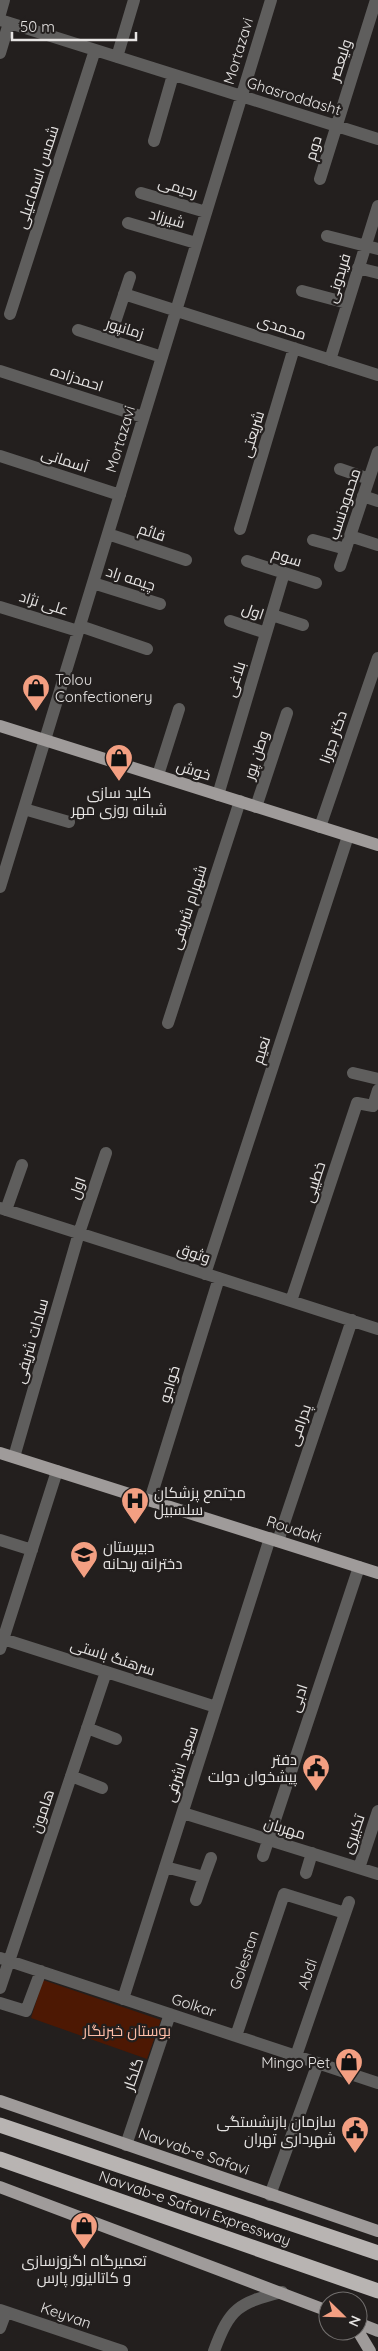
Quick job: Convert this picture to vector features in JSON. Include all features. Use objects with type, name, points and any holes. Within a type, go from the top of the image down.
[{"type":"highway","name":"Navvab-e Safavi Expressway","points":[[0,2125],[378,2252]]},
{"type":"highway","name":"Navvab-e Safavi Expressway","points":[[0,2159],[378,2291]]},
{"type":"main road","name":"خوش","points":[[0,726],[378,845]]},
{"type":"main road","name":"Roudaki","points":[[0,1453],[378,1573]]},
{"type":"main road","name":"Navvab-e Safavi","points":[[0,2101],[270,2196],[378,2231]]},
{"type":"main road","points":[[0,2187],[318,2307]]},
{"type":"street","points":[[0,14],[4,0]]},
{"type":"street","points":[[117,57],[134,0]]},
{"type":"street","name":"Mortazavi","points":[[0,887],[271,0]]},
{"type":"street","name":"ولیعصر","points":[[336,126],[375,3]]},
{"type":"street","points":[[0,53],[5,22]]},
{"type":"street","name":"Ghasroddasht","points":[[5,22],[378,139]]},
{"type":"street","name":"شمس اسماعیلی","points":[[10,314],[96,50]]},
{"type":"street","points":[[154,141],[173,75]]},
{"type":"street","name":"دوم","points":[[320,179],[336,126]]},
{"type":"street","name":"رحیمی","points":[[141,193],[206,212]]},
{"type":"street","name":"فریدونی","points":[[330,360],[378,206]]},
{"type":"street","name":"شیرزاد","points":[[128,223],[196,243]]},
{"type":"street","points":[[327,236],[378,249]]},
{"type":"street","points":[[358,268],[378,273]]},
{"type":"street","points":[[115,322],[130,277]]},
{"type":"street","points":[[302,291],[348,303]]},
{"type":"street","name":"محمدی","points":[[124,294],[378,375]]},
{"type":"street","name":"زمانپور","points":[[78,330],[162,356]]},
{"type":"street","name":"شریعتی","points":[[240,529],[294,348]]},
{"type":"street","name":"احمدزاده","points":[[0,371],[144,417]]},
{"type":"street","name":"محمودنسب","points":[[340,566],[378,452]]},
{"type":"street","name":"آسمانی","points":[[0,456],[120,495]]},
{"type":"street","points":[[340,469],[369,479]]},
{"type":"street","points":[[363,496],[378,501]]},
{"type":"street","name":"قائم","points":[[108,534],[186,560]]},
{"type":"street","points":[[350,536],[378,545]]},
{"type":"street","points":[[314,540],[346,550]]},
{"type":"street","name":"سوم","points":[[247,561],[316,583]]},
{"type":"street","name":"بلاغی","points":[[218,794],[284,573]]},
{"type":"street","name":"چیمه راد","points":[[93,583],[160,604]]},
{"type":"street","name":"علی نژاد","points":[[0,607],[79,628],[147,649]]},
{"type":"street","points":[[272,615],[303,625]]},
{"type":"street","name":"اول","points":[[230,621],[266,633]]},
{"type":"street","name":"دکتر جوزا","points":[[320,827],[376,672],[378,658]]},
{"type":"street","points":[[158,775],[179,709]]},
{"type":"street","name":"وطن پور","points":[[256,806],[287,713]]},
{"type":"street","name":"شهرام شریفی","points":[[168,1024],[240,801]]},
{"type":"street","points":[[24,809],[68,822]]},
{"type":"street","name":"نعیم","points":[[205,1274],[348,836]]},
{"type":"street","points":[[353,1073],[378,1080]]},
{"type":"street","name":"خطیبی","points":[[291,1301],[357,1103],[373,1106],[378,1090]]},
{"type":"street","name":"اول","points":[[79,1233],[106,1153]]},
{"type":"street","points":[[3,1209],[22,1165]]},
{"type":"street","name":"وثوق","points":[[3,1209],[378,1329]]},
{"type":"street","name":"سادات شریفی","points":[[14,1457],[79,1233]]},
{"type":"street","name":"خواجو","points":[[150,1500],[220,1278]]},
{"type":"street","name":"پدرامی","points":[[274,1540],[352,1320]]},
{"type":"street","points":[[1,1642],[57,1471]]},
{"type":"street","points":[[0,1540],[32,1550]]},
{"type":"street","name":"سعید اشرفی","points":[[123,1999],[216,1707],[274,1540]]},
{"type":"street","name":"ادبی","points":[[263,1856],[359,1567]]},
{"type":"street","name":"سرهنگ باستی","points":[[1,1642],[106,1672],[216,1707]]},
{"type":"street","name":"هامون","points":[[0,1988],[4,1959],[71,1776],[106,1672]]},
{"type":"street","points":[[87,1728],[116,1739]]},
{"type":"street","points":[[71,1776],[102,1788]]},
{"type":"street","name":"تکبیری","points":[[359,1868],[378,1811]]},
{"type":"street","name":"مهربان","points":[[182,1813],[378,1874]]},
{"type":"street","points":[[306,1873],[312,1853]]},
{"type":"street","points":[[196,1900],[211,1858]]},
{"type":"street","points":[[165,1867],[204,1878]]},
{"type":"street","name":"Golestan","points":[[236,2036],[284,1894],[347,1907]]},
{"type":"street","name":"Abdi","points":[[296,2056],[347,1907]]},
{"type":"street","name":"Golkar","points":[[4,1959],[378,2083]]},
{"type":"street","points":[[0,2003],[26,2011],[41,1971]]},
{"type":"street","name":"گلکار","points":[[126,2145],[170,2014]]},
{"type":"street","points":[[270,2196],[318,2063]]},
{"type":"street","points":[[214,2351],[223,2326],[234,2312],[250,2300],[282,2292]]},
{"type":"street","points":[[0,2328],[3,2311]]},
{"type":"street","name":"Keyvan","points":[[3,2311],[118,2350]]},
{"type":"green space","name":"بوستان خبرنگار","points":[[43,1980],[161,2020],[147,2059],[31,2018]]},
{"type":"place","name":"Tolou Confectionery","points":[[36,712]]},
{"type":"place","name":"کلید سازی شبانه روزی مهر","points":[[119,782]]},
{"type":"place","name":"مجتمع پزشکان سلسبیل","points":[[135,1525]]},
{"type":"place","name":"دبیرستان دخترانه ریحانه","points":[[84,1579]]},
{"type":"place","name":"دفتر پیشخوان دولت","points":[[316,1792]]},
{"type":"place","name":"Mingo Pet","points":[[349,2086]]},
{"type":"place","name":"سازمان بازنشستگی شهرداری تهران","points":[[355,2154]]},
{"type":"place","name":"تعمیرگاه اگزوزسازی و کاتالیزور پارس","points":[[84,2250]]}]
